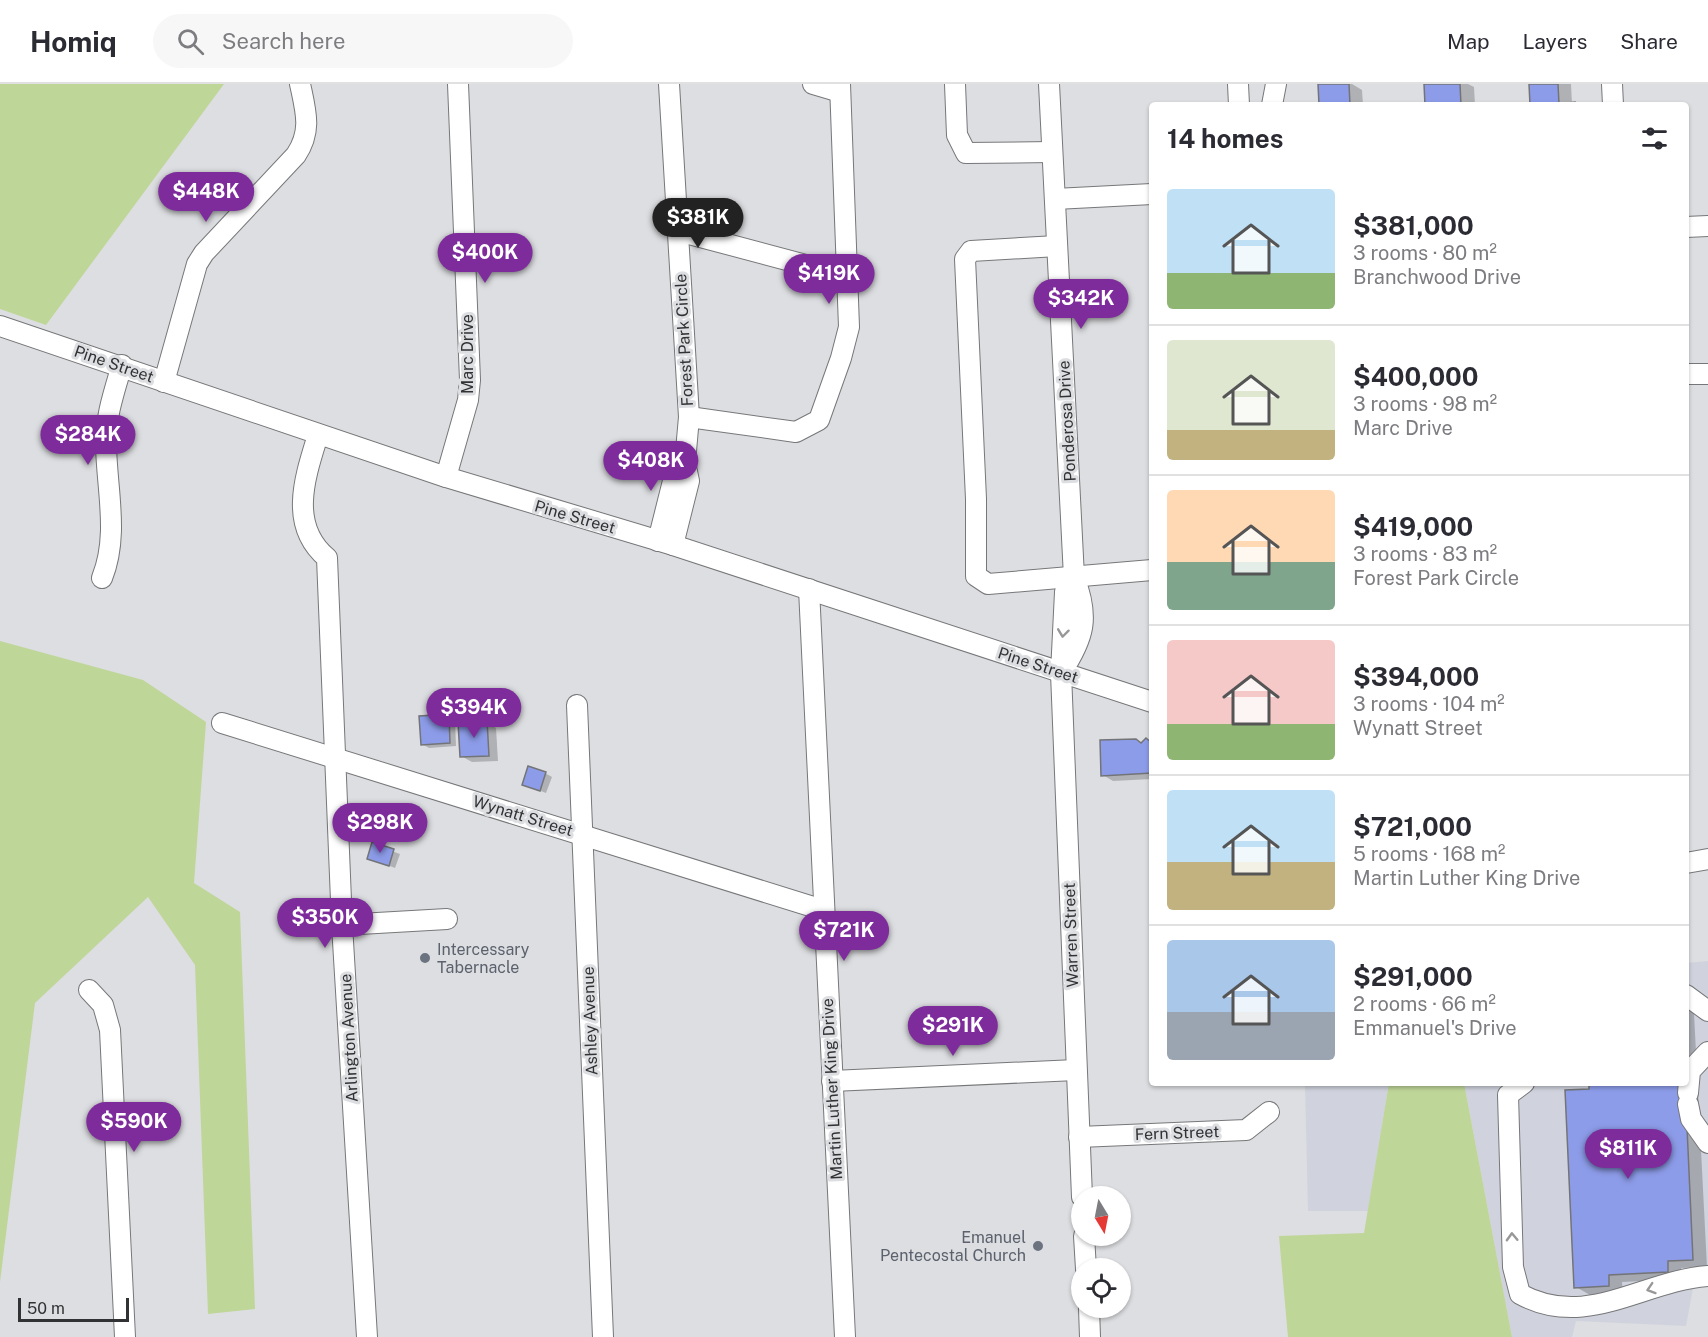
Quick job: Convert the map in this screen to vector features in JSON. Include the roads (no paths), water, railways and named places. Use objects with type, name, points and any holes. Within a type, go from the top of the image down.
[{"type":"street","points":[[164,382],[197,264],[306,140],[305,110],[300,84]]},
{"type":"street","name":"Marc Drive","points":[[446,477],[468,400],[470,380],[458,84]]},
{"type":"street","name":"Forest Park Circle","points":[[665,543],[688,481],[685,462],[689,417],[669,84]]},
{"type":"street","points":[[813,84],[840,88]]},
{"type":"street","points":[[955,84],[957,135],[966,153],[1052,152]]},
{"type":"street","name":"Ponderosa Drive","points":[[1049,84],[1074,577],[1065,592],[1061,673]]},
{"type":"street","points":[[1238,84],[1239,102]]},
{"type":"street","points":[[1273,102],[1276,84]]},
{"type":"street","points":[[1612,84],[1613,102]]},
{"type":"street","name":"Forest Park Circle","points":[[689,417],[796,432],[819,420],[841,358],[849,327],[840,88]]},
{"type":"street","points":[[1055,199],[1149,194]]},
{"type":"street","points":[[1689,227],[1708,226]]},
{"type":"street","points":[[678,231],[847,276]]},
{"type":"street","points":[[1057,246],[982,249],[971,251],[965,260],[976,499],[976,576],[988,584],[1149,570]]},
{"type":"street","name":"Pine Street","points":[[0,326],[122,365],[164,382],[446,477],[665,543],[1149,701]]},
{"type":"street","points":[[102,578],[109,562],[112,538],[106,445],[107,420],[122,365]]},
{"type":"street","points":[[1689,374],[1708,374]]},
{"type":"street","name":"Arlington Avenue","points":[[318,435],[308,467],[301,504],[311,542],[327,558],[342,925],[367,1337]]},
{"type":"street","name":"Martin Luther King Drive","points":[[809,589],[845,1337]]},
{"type":"street","name":"Warren Street","points":[[1061,673],[1081,1186]]},
{"type":"street","name":"Ashley Avenue","points":[[577,705],[603,1337]]},
{"type":"street","name":"Wynatt Street","points":[[222,723],[823,910]]},
{"type":"street","points":[[1689,862],[1708,859]]},
{"type":"street","points":[[342,925],[447,920]]},
{"type":"street","points":[[89,990],[103,1005],[110,1030],[125,1337]]},
{"type":"street","points":[[1689,997],[1708,1011]]},
{"type":"street","points":[[1689,1084],[1690,1071],[1708,1052]]},
{"type":"street","points":[[832,1081],[1077,1070]]},
{"type":"street","points":[[1520,1086],[1508,1095],[1513,1267],[1520,1294],[1539,1304],[1573,1309],[1618,1300],[1689,1277],[1708,1276]]},
{"type":"street","points":[[1689,1086],[1691,1119],[1708,1143]]},
{"type":"street","name":"Fern Street","points":[[1079,1137],[1246,1130],[1269,1112]]},
{"type":"street","points":[[1089,1318],[1090,1337]]},
{"type":"place","name":"Intercessary Tabernacle","points":[[425,958]]},
{"type":"place","name":"Emanuel Pentecostal Church","points":[[1038,1246]]}]
